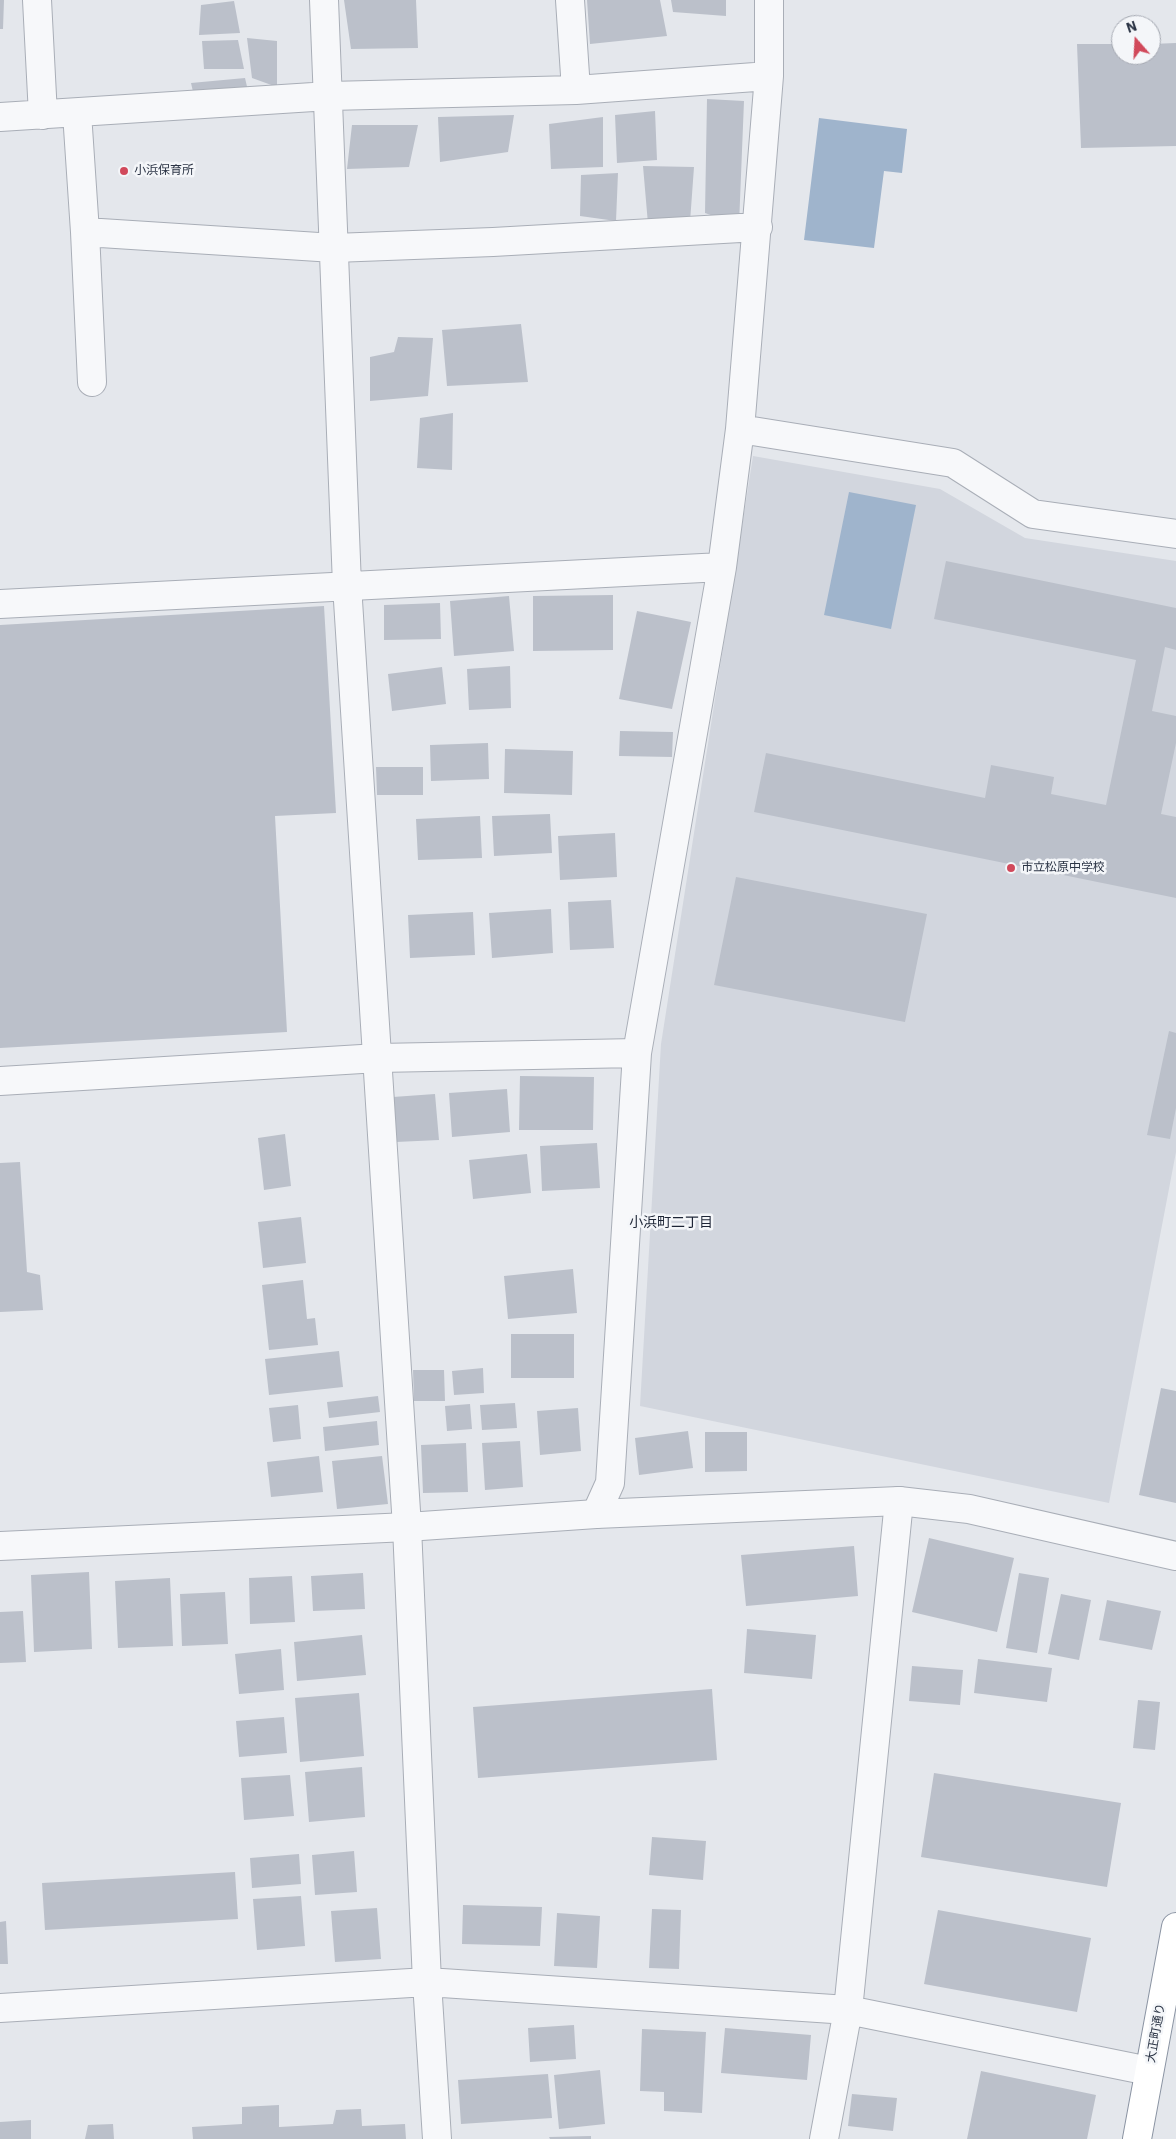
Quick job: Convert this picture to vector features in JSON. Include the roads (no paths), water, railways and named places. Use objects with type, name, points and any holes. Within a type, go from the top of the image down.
[{"type":"highway","name":"大正町通り","points":[[1137,2139],[1176,1927]]},
{"type":"street","points":[[37,0],[43,115]]},
{"type":"street","points":[[324,0],[347,585],[407,1527],[427,1982],[437,2139]]},
{"type":"street","points":[[570,0],[576,90]]},
{"type":"street","points":[[596,1514],[610,1483],[637,1053],[722,567],[740,429],[758,228],[768,76],[769,0]]},
{"type":"street","points":[[0,117],[329,96],[576,90],[768,76]]},
{"type":"street","points":[[77,113],[92,382]]},
{"type":"street","points":[[85,232],[334,248],[758,228]]},
{"type":"street","points":[[740,429],[953,463],[1033,514],[1176,534]]},
{"type":"street","points":[[0,604],[722,567]]},
{"type":"street","points":[[0,1081],[378,1058],[637,1053]]},
{"type":"street","points":[[824,2139],[848,2010],[899,1501]]},
{"type":"street","points":[[0,1546],[407,1527],[596,1514],[899,1501],[969,1509],[1176,1556]]},
{"type":"street","points":[[0,2008],[427,1982],[848,2010],[1150,2071]]},
{"type":"water","points":[[819,118],[907,129],[902,173],[884,171],[874,248],[804,240]]},
{"type":"water","points":[[849,492],[916,505],[891,629],[824,615]]},
{"type":"place","name":"小浜保育所","points":[[124,171]]},
{"type":"place","name":"市立松原中学校","points":[[1011,868]]},
{"type":"district","name":"小浜町二丁目","points":[[671,1223]]}]
